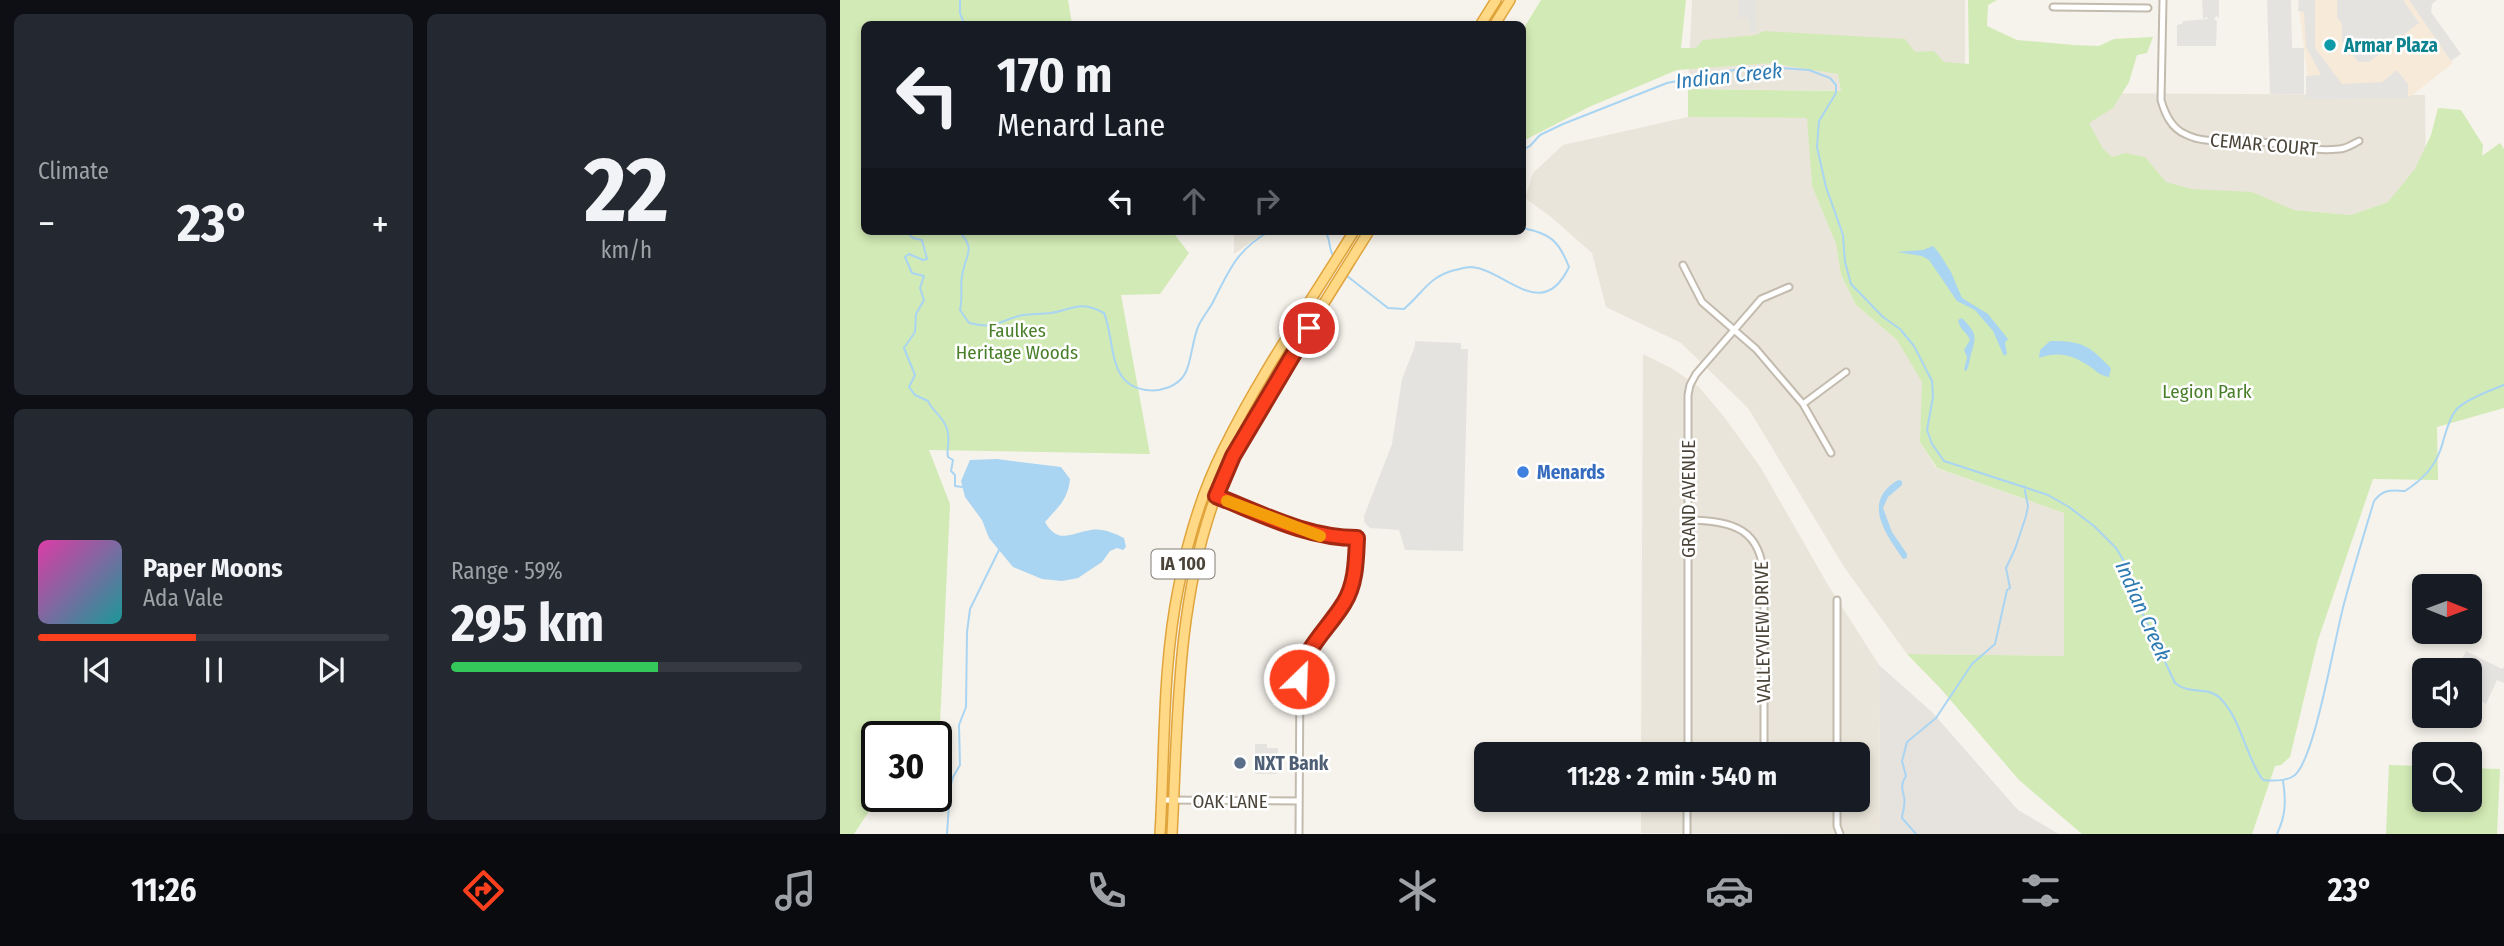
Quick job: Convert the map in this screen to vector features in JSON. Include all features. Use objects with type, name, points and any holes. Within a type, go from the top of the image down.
[{"type":"highway","points":[[1482,21],[1496,0]]},
{"type":"highway","points":[[1497,21],[1510,0]]},
{"type":"highway","name":"IA 100","points":[[1160,834],[1174,613],[1183,567],[1206,492],[1239,420],[1352,235]]},
{"type":"highway","name":"IA 100","points":[[1172,834],[1186,615],[1197,559],[1216,496],[1240,445],[1367,235]]},
{"type":"street","name":"CEMAR COURT","points":[[2163,0],[2161,100],[2165,113],[2182,133],[2210,141],[2249,141],[2316,150],[2343,149],[2359,141]]},
{"type":"street","points":[[2053,7],[2102,4],[2148,8]]},
{"type":"street","points":[[1683,265],[1702,302],[1756,349],[1803,404],[1832,453]]},
{"type":"street","name":"GRAND AVENUE","points":[[1688,742],[1690,385],[1696,374],[1761,299],[1789,287]]},
{"type":"street","points":[[1803,404],[1846,372]]},
{"type":"street","points":[[1206,492],[1312,534],[1333,538],[1357,538],[1356,566],[1345,603],[1304,659],[1300,669],[1299,834]]},
{"type":"street","name":"VALLEYVIEW DRIVE","points":[[1688,520],[1731,524],[1754,540],[1760,552],[1764,580],[1763,742]]},
{"type":"street","points":[[1837,600],[1837,742]]},
{"type":"street","name":"OAK LANE","points":[[1162,800],[1299,801]]},
{"type":"street","points":[[1687,812],[1687,834]]},
{"type":"street","points":[[1837,812],[1840,834]]},
{"type":"shaded area","points":[[1692,0],[1965,0],[1965,92],[1688,89]]},
{"type":"shaded area","points":[[1739,0],[1756,0],[1756,32],[1750,32],[1749,18],[1739,18]]},
{"type":"shaded area","points":[[2202,0],[2219,0],[2219,18],[2216,16],[2214,19],[2217,21],[2216,46],[2177,46],[2177,25],[2183,21],[2208,19],[2203,19]]},
{"type":"shaded area","points":[[2267,0],[2291,0],[2292,48],[2304,48],[2304,94],[2270,94]]},
{"type":"shaded area","points":[[2298,0],[2409,0],[2453,63],[2411,96],[2310,96]]},
{"type":"shaded area","points":[[2299,0],[2315,0],[2315,48],[2342,84],[2382,82],[2397,70],[2408,84],[2408,98],[2306,99],[2306,76],[2321,75],[2306,47],[2304,12],[2298,11]]},
{"type":"shaded area","points":[[2337,0],[2403,0],[2419,23],[2369,62],[2358,62],[2342,41]]},
{"type":"shaded area","points":[[2409,0],[2437,0],[2432,4],[2431,12],[2461,54],[2451,61]]},
{"type":"shaded area","points":[[2059,93],[2425,95],[2426,182],[2393,200],[2351,215],[2132,193]]},
{"type":"shaded area","points":[[1688,117],[1808,118],[1812,186],[1836,244],[1841,275],[1856,305],[1897,340],[1923,382],[1920,442],[1936,468],[2064,513],[2064,656],[1907,654],[1844,567],[1748,408],[1681,343],[1606,307],[1592,253],[1526,199],[1533,173],[1563,145]]},
{"type":"shaded area","points":[[1234,235],[1261,235],[1234,254]]},
{"type":"shaded area","points":[[1415,341],[1461,343],[1461,349],[1468,349],[1463,551],[1405,550],[1399,530],[1370,528],[1364,522],[1392,444],[1402,379]]},
{"type":"shaded area","points":[[1643,354],[1673,369],[1699,387],[1725,418],[1761,468],[1828,585],[1879,665],[1880,834],[1641,833],[1641,812],[1870,812],[1870,742],[1641,742]]},
{"type":"shaded area","points":[[2466,651],[2480,658],[2462,658]]},
{"type":"shaded area","points":[[2482,659],[2502,669],[2504,667],[2504,683],[2497,680],[2486,704],[2482,702]]},
{"type":"shaded area","points":[[1879,665],[1932,712],[2018,810],[2059,834],[1880,834]]},
{"type":"shaded area","points":[[1255,744],[1278,748],[1277,774],[1255,774]]},
{"type":"green space","name":"Faulkes Heritage Woods","points":[[840,0],[1068,0],[1072,21],[861,21],[861,235],[1175,235],[1189,253],[1160,294],[1121,295],[1150,454],[929,450],[950,504],[940,721],[861,721],[861,812],[868,812],[854,834],[840,834]]},
{"type":"green space","name":"Legion Park","points":[[1541,0],[1686,0],[1681,48],[1696,48],[1703,40],[1756,35],[1764,31],[1905,39],[1915,52],[1934,51],[1944,62],[1969,64],[1968,0],[1997,0],[1988,5],[1987,26],[2017,40],[2099,46],[2114,39],[2153,37],[2147,53],[2137,55],[2129,82],[2113,108],[2089,123],[2103,149],[2112,157],[2125,153],[2145,157],[2166,182],[2191,189],[2252,192],[2294,210],[2351,215],[2388,202],[2415,169],[2431,135],[2438,108],[2461,110],[2483,145],[2482,156],[2500,143],[2504,149],[2504,408],[2437,427],[2438,480],[2373,479],[2318,640],[2290,757],[2281,765],[2275,766],[2252,834],[2082,834],[2019,780],[1941,689],[1907,654],[2064,656],[2064,513],[1937,468],[1920,442],[1922,382],[1897,340],[1856,305],[1841,275],[1836,244],[1812,186],[1807,118],[1688,117],[1688,89],[1841,91],[1838,74],[1771,63],[1677,70],[1589,107],[1526,139],[1526,24]]},
{"type":"green space","points":[[2389,765],[2412,766],[2412,812],[2482,812],[2482,768],[2500,769],[2497,834],[2386,834]]},
{"type":"water","points":[[1933,246],[1951,272],[1962,298],[1988,314],[2008,339],[2005,343],[2007,354],[2004,356],[1993,331],[1975,310],[1957,301],[1929,260],[1922,256],[1897,252],[1923,250]]},
{"type":"water","points":[[1962,318],[1973,331],[1974,338],[1966,371],[1967,357],[1964,350],[1970,340],[1959,323],[1958,320]]},
{"type":"water","points":[[2050,341],[2078,343],[2090,349],[2111,368],[2109,377],[2068,356],[2051,355],[2039,358],[2040,350]]},
{"type":"water","points":[[997,459],[1061,467],[1070,479],[1069,486],[1062,503],[1045,522],[1050,529],[1065,536],[1104,530],[1124,538],[1126,547],[1123,550],[1117,548],[1110,551],[1102,562],[1078,578],[1062,581],[1042,579],[1013,567],[989,538],[982,520],[965,497],[961,481],[970,460]]},
{"type":"water","points":[[1898,480],[1902,481],[1902,485],[1888,497],[1883,508],[1892,532],[1907,554],[1907,558],[1903,559],[1884,529],[1879,508],[1887,489]]},
{"type":"waterway","name":"Indian Creek","points":[[960,0],[963,21]]},
{"type":"waterway","name":"Indian Creek","points":[[1526,148],[1540,135],[1563,124],[1667,83],[1734,70],[1768,67],[1809,70],[1830,78],[1836,85],[1836,93],[1819,121],[1817,147],[1826,187],[1843,235],[1845,262],[1851,284],[1883,317],[1900,329],[1914,346],[1932,381],[1933,397],[1927,430],[1932,444],[1944,461],[2048,495],[2094,526],[2116,548],[2127,566],[2132,591],[2175,683],[2186,689],[2210,692],[2220,698],[2239,727],[2263,780],[2288,779],[2295,775],[2303,763],[2317,720],[2345,600],[2374,501],[2388,491],[2405,491],[2421,479],[2437,457],[2448,424],[2456,410],[2471,399],[2504,385]]},
{"type":"waterway","name":"Indian Creek","points":[[1347,276],[1388,308],[1404,309],[1438,277],[1469,267],[1484,270],[1535,293],[1547,291],[1558,283],[1569,267],[1552,240],[1526,229]]},
{"type":"waterway","points":[[910,235],[922,240],[927,259],[909,254],[905,257],[912,273],[924,276],[920,288],[924,300],[916,314],[915,332],[904,348],[915,375],[909,387],[915,395],[928,401],[945,425],[949,436],[948,457],[953,460],[951,471],[955,475],[955,486],[962,487]]},
{"type":"waterway","name":"Indian Creek","points":[[962,235],[969,248],[963,269],[960,310],[969,323],[992,325],[1023,315],[1051,313],[1083,306],[1096,309],[1104,313],[1121,375],[1134,386],[1151,390],[1168,388],[1185,374],[1198,327],[1230,269],[1242,252],[1264,235]]},
{"type":"waterway","name":"Indian Creek","points":[[1327,235],[1334,257]]},
{"type":"waterway","points":[[1916,834],[1902,818],[1905,802],[1902,784],[1906,776],[1902,761],[1907,742],[1936,718],[1972,664],[1995,644],[2007,590],[2010,588],[2006,568],[2015,549],[2028,506],[2024,486]]},
{"type":"waterway","points":[[947,834],[950,788],[960,765],[959,725],[966,707],[970,609],[999,550]]},
{"type":"waterway","points":[[2277,834],[2284,808],[2283,781]]},
{"type":"slow traffic","points":[[1227,501],[1320,536]]},
{"type":"place","name":"Armar Plaza","points":[[2330,45]]},
{"type":"place","name":"Menards","points":[[1523,472]]},
{"type":"place","name":"NXT Bank","points":[[1240,763]]},
{"type":"route","points":[[1299,679],[1304,659],[1345,603],[1356,566],[1357,538],[1333,538],[1312,534],[1216,496],[1233,456],[1309,328]]}]
